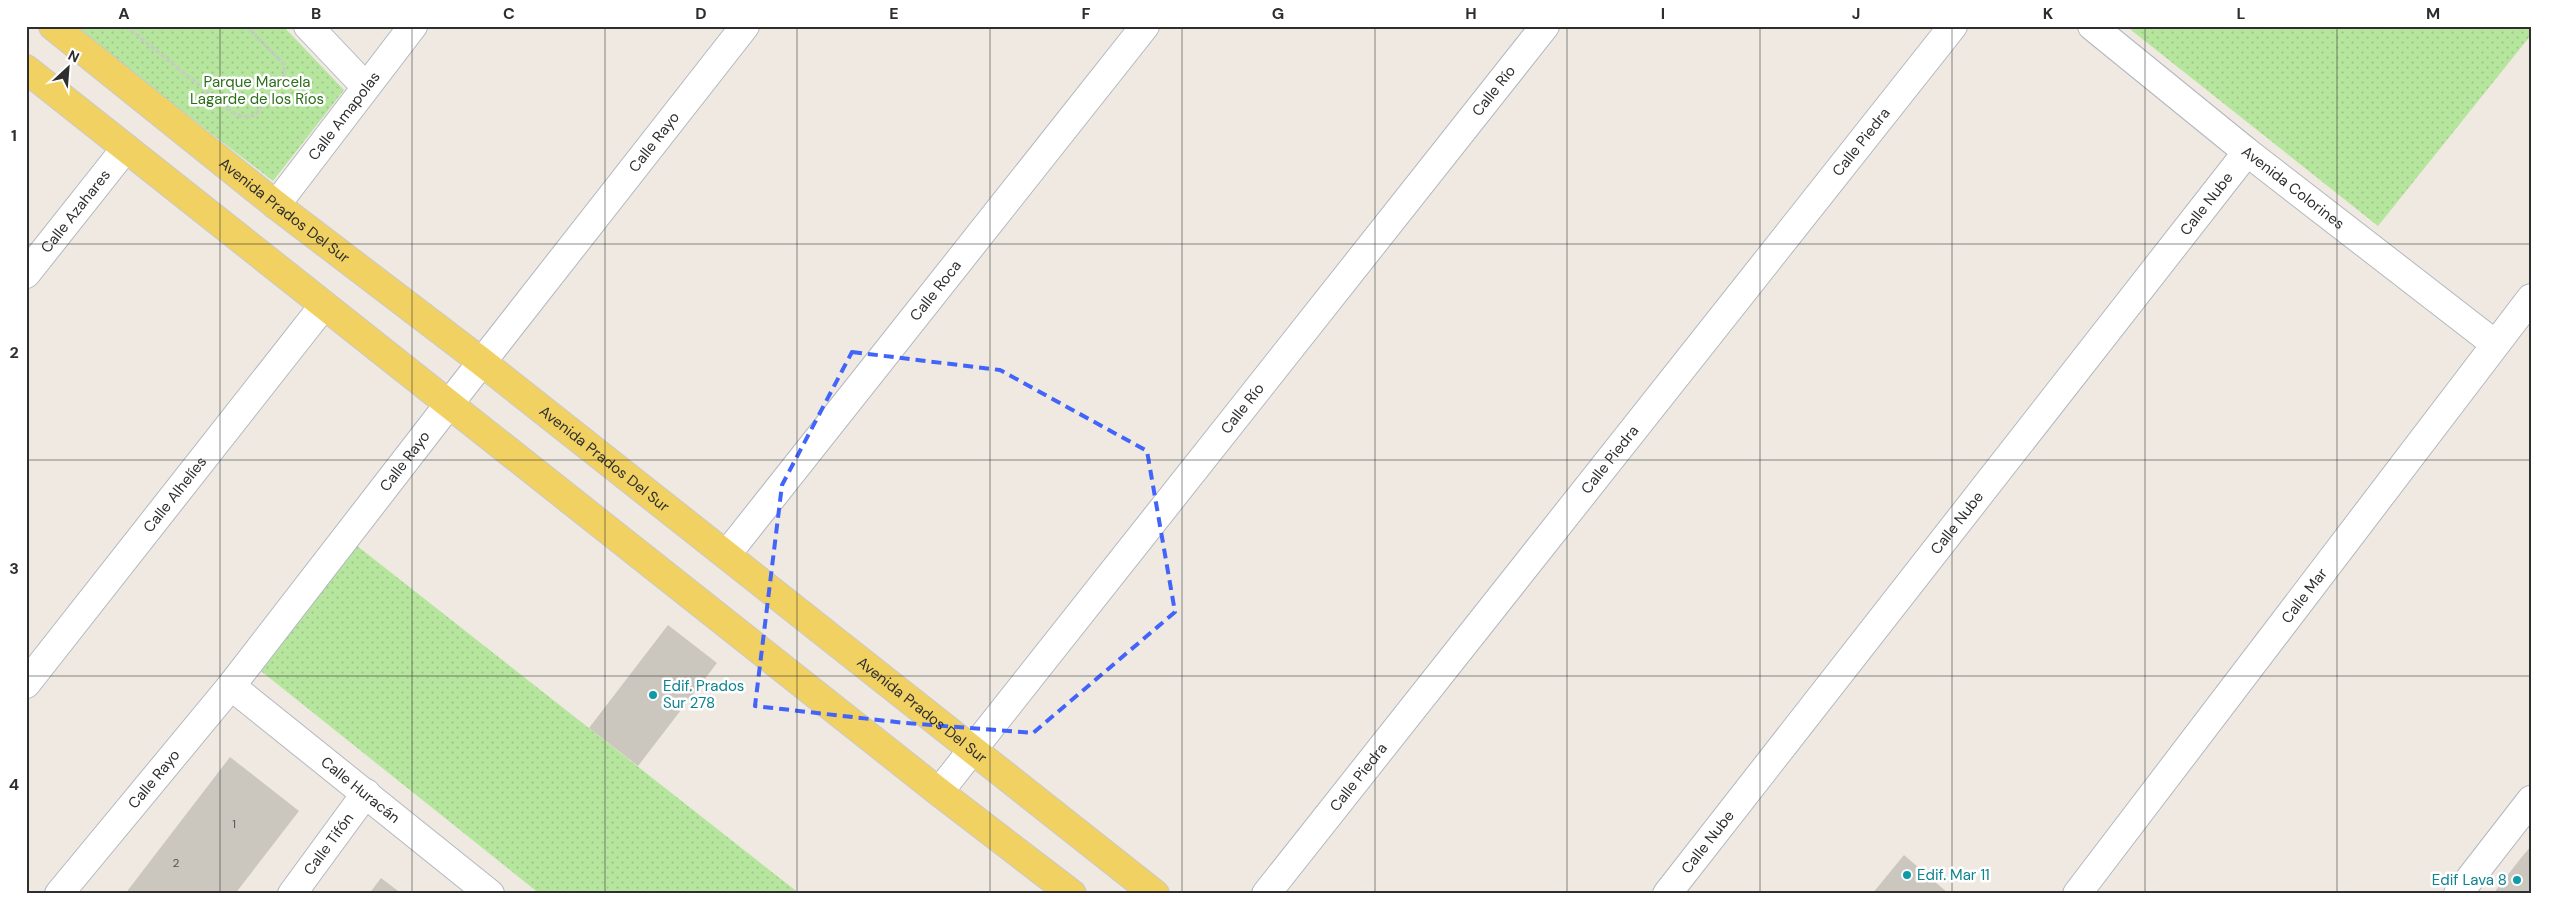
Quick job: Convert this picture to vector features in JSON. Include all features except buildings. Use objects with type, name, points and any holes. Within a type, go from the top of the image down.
[{"type":"main road","name":"Avenida Prados Del Sur","points":[[53,26],[276,204],[727,554],[1155,894]]},
{"type":"main road","points":[[26,70],[940,792],[1072,894]]},
{"type":"street","points":[[308,26],[365,86]]},
{"type":"street","name":"Calle Amapolas","points":[[276,204],[413,26]]},
{"type":"street","name":"Calle Rayo","points":[[59,894],[231,686],[745,26]]},
{"type":"street","name":"Calle Roca","points":[[727,554],[1145,26]]},
{"type":"street","name":"Calle Río","points":[[940,792],[1545,26]]},
{"type":"street","name":"Calle Piedra","points":[[1266,894],[1953,26]]},
{"type":"street","name":"Avenida Colorines","points":[[2092,26],[2247,152],[2495,344]]},
{"type":"street","name":"Calle Azahares","points":[[26,274],[126,149]]},
{"type":"street","name":"Calle Nube","points":[[1667,894],[2247,152]]},
{"type":"street","name":"Calle Mar","points":[[2077,894],[2531,298]]},
{"type":"street","name":"Calle Alhelíes","points":[[26,684],[324,305]]},
{"type":"street","name":"Calle Huracán","points":[[231,686],[490,894]]},
{"type":"street","name":"Calle Tifón","points":[[292,894],[366,794]]},
{"type":"street","points":[[2458,894],[2531,800]]},
{"type":"path","points":[[126,26],[232,112],[242,117],[255,115],[284,79],[284,64],[246,26]]},
{"type":"highlighted area","points":[[852,352],[1000,370],[1147,451],[1175,612],[1033,733],[905,723],[755,706],[782,485]]},
{"type":"green space","name":"Parque Marcela Lagarde de los Ríos","points":[[72,26],[283,26],[344,90],[273,181]]},
{"type":"green space","points":[[2126,26],[2531,26],[2531,35],[2378,226]]},
{"type":"green space","points":[[347,538],[800,894],[540,894],[251,663]]},
{"type":"place","name":"Edif. Prados Sur 278","points":[[653,695]]},
{"type":"place","name":"Edif. Mar 11","points":[[1907,875]]},
{"type":"place","name":"Edif Lava 8","points":[[2517,880]]}]
